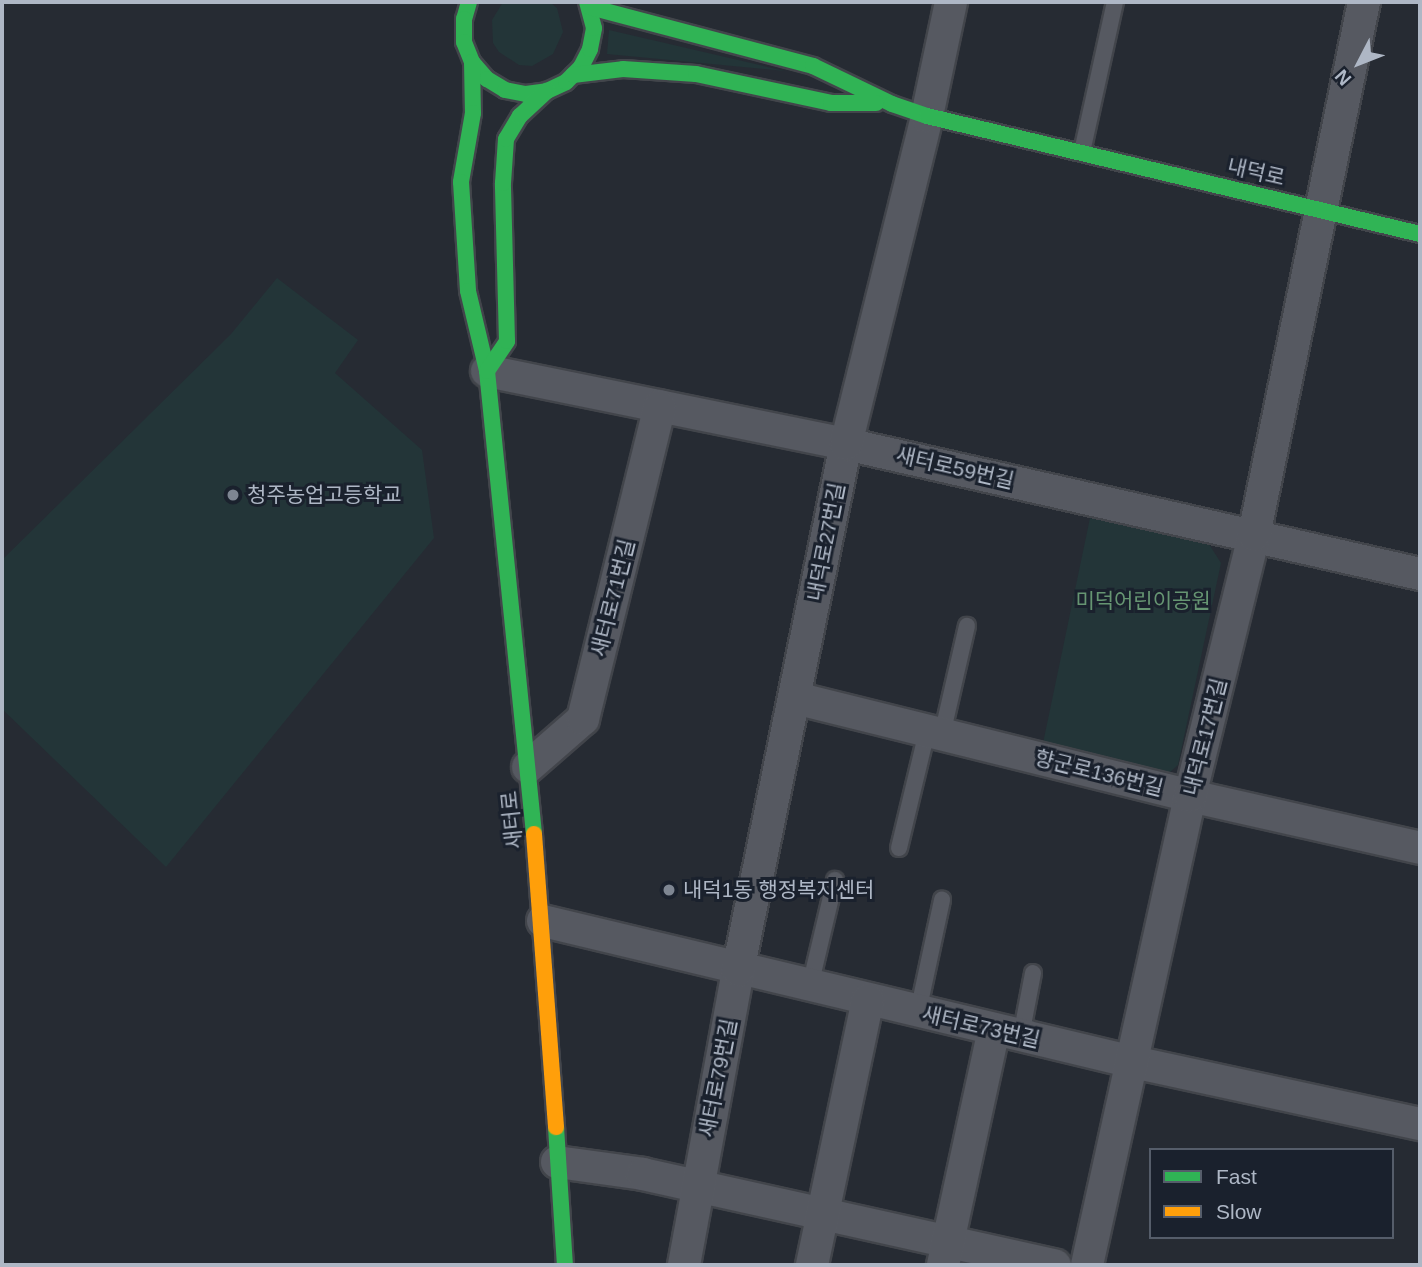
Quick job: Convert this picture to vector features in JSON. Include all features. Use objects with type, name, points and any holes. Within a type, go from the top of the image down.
[{"type":"street","name":"새터로","points":[[469,2],[464,19],[464,42],[472,62],[473,113],[461,182],[468,291],[487,371],[528,767],[543,921],[565,1265]]},
{"type":"street","name":"내덕로27번길","points":[[738,970],[846,444],[927,116],[951,2]]},
{"type":"street","name":"내덕로17번길","points":[[1087,1265],[1190,796],[1254,536],[1364,2]]},
{"type":"street","points":[[573,75],[590,49],[594,28],[589,4],[813,66],[892,104]]},
{"type":"street","points":[[472,62],[487,79],[505,90],[526,94],[547,91]]},
{"type":"street","points":[[487,371],[507,341],[503,183],[506,139],[520,116],[547,91],[573,75],[623,69],[696,74],[831,103],[892,104]]},
{"type":"street","name":"내덕로","points":[[892,104],[927,116],[1420,234]]},
{"type":"street","name":"새터로59번길","points":[[487,371],[846,444],[1420,574]]},
{"type":"street","name":"새터로71번길","points":[[528,767],[583,719],[660,406]]},
{"type":"street","name":"향군로136번길","points":[[795,698],[1190,796],[1420,848]]},
{"type":"street","name":"새터로73번길","points":[[543,921],[1007,1033],[1420,1124]]},
{"type":"street","name":"새터로79번길","points":[[684,1265],[738,970]]},
{"type":"street","points":[[812,1265],[868,1000]]},
{"type":"street","points":[[945,1253],[1007,1033]]},
{"type":"street","points":[[557,1163],[643,1174],[822,1214],[945,1253],[1055,1265]]},
{"type":"lane","points":[[1082,152],[1115,2]]},
{"type":"lane","points":[[900,848],[967,626]]},
{"type":"lane","points":[[810,986],[835,880]]},
{"type":"lane","points":[[918,1012],[942,900]]},
{"type":"lane","points":[[1007,1033],[1033,973]]},
{"type":"green space","points":[[503,2],[550,2],[557,8],[563,32],[553,54],[532,66],[519,65],[499,52],[493,43],[492,20]]},
{"type":"green space","points":[[609,30],[785,71],[607,54]]},
{"type":"green space","points":[[277,278],[358,340],[335,373],[422,450],[434,538],[166,867],[2,709],[2,560],[231,334]]},
{"type":"green space","name":"미덕어린이공원","points":[[1090,518],[1207,541],[1221,563],[1178,765],[1161,780],[1042,748]]},
{"type":"traffic: fast","points":[[469,2],[464,19],[464,42],[472,62],[487,79],[505,90],[526,94],[547,91],[566,82],[581,67],[590,49],[594,28],[587,2]]},
{"type":"traffic: fast","points":[[590,7],[813,66],[892,104],[927,116],[1420,234]]},
{"type":"traffic: fast","points":[[472,62],[473,113],[461,182],[468,291],[487,371],[534,834]]},
{"type":"traffic: fast","points":[[573,75],[623,69],[696,74],[831,103],[876,103]]},
{"type":"traffic: fast","points":[[487,371],[507,341],[503,183],[506,139],[520,116],[547,91]]},
{"type":"traffic: fast","points":[[556,1127],[565,1265]]},
{"type":"traffic: slow","points":[[534,834],[556,1127]]},
{"type":"place","name":"청주농업고등학교","points":[[233,495]]},
{"type":"place","name":"내덕1동 행정복지센터","points":[[669,890]]}]
